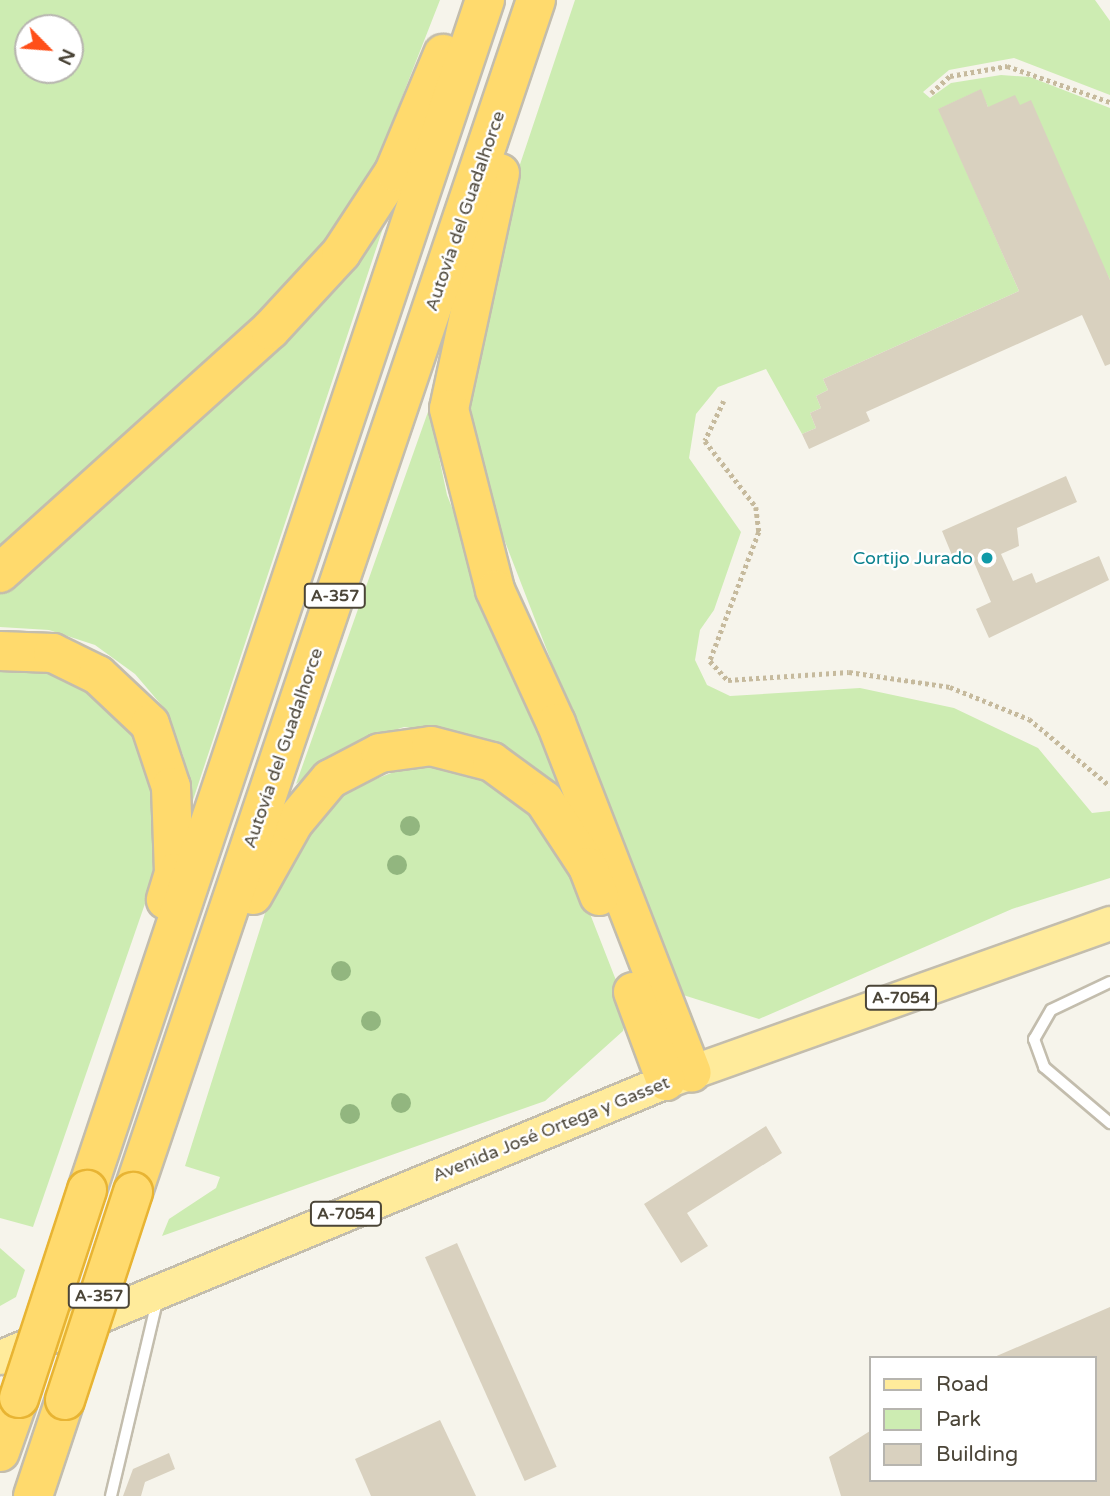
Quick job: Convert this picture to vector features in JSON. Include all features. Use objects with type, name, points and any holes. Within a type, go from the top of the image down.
[{"type":"highway","points":[[0,573],[270,330],[341,253],[394,172],[465,0]]},
{"type":"highway","name":"A-357","points":[[0,1452],[485,0]]},
{"type":"highway","points":[[537,0],[449,409],[495,590],[556,723],[679,1077]]},
{"type":"highway","name":"Autovía del Guadalhorce","points":[[33,1496],[133,1192],[537,0]]},
{"type":"highway","points":[[0,651],[53,653],[99,675],[150,724],[171,787],[174,873],[87,1191]]},
{"type":"highway","points":[[133,1192],[258,881],[294,822],[330,779],[380,752],[431,746],[492,762],[544,800],[588,867],[679,1077]]},
{"type":"main road","name":"Avenida José Ortega y Gasset","points":[[0,1357],[679,1077],[1110,923]]},
{"type":"lane","points":[[1110,982],[1051,1010],[1034,1039],[1044,1068],[1110,1123]]},
{"type":"lane","points":[[111,1496],[159,1291]]},
{"type":"path","points":[[931,93],[950,76],[1007,66],[1110,102]]},
{"type":"path","points":[[724,401],[705,441],[756,508],[759,532],[710,661],[727,680],[849,672],[950,687],[1028,719],[1110,786]]},
{"type":"green space","points":[[0,0],[440,0],[377,161],[327,237],[264,309],[0,546]]},
{"type":"green space","points":[[575,0],[1095,0],[1110,21],[1110,95],[1014,58],[949,70],[923,92],[930,98],[951,83],[1001,75],[1030,77],[1110,108],[1110,280],[1020,105],[988,107],[980,90],[939,109],[1019,291],[823,379],[828,390],[816,396],[821,408],[810,413],[816,428],[802,434],[766,369],[718,387],[696,414],[689,458],[741,532],[714,610],[700,630],[695,660],[707,685],[730,696],[860,688],[954,708],[1038,748],[1092,813],[1110,811],[1110,878],[1012,909],[759,1019],[680,994],[485,490],[469,398],[491,251]]},
{"type":"green space","points":[[386,219],[192,803],[183,755],[164,708],[135,674],[95,645],[49,630],[0,627],[0,592]]},
{"type":"green space","points":[[429,409],[447,495],[565,791],[508,752],[464,735],[404,727],[349,745],[296,784]]},
{"type":"green space","points":[[0,663],[49,663],[95,683],[149,754],[159,836],[148,895],[33,1227],[0,1218]]},
{"type":"green space","points":[[427,759],[456,765],[523,799],[569,860],[628,1011],[623,1031],[545,1101],[162,1236],[169,1219],[216,1188],[220,1177],[185,1166],[273,888],[306,830],[340,793]]},
{"type":"green space","points":[[0,1248],[25,1270],[16,1297],[0,1306]]},
{"type":"building","points":[[981,89],[988,107],[1015,95],[1020,105],[1031,100],[1110,280],[1110,364],[1105,366],[1082,315],[866,412],[870,421],[809,449],[802,434],[816,428],[810,413],[821,408],[816,396],[828,390],[823,379],[1019,291],[938,109]]},
{"type":"building","name":"Cortijo Jurado","points":[[1066,476],[1077,502],[1017,528],[1019,546],[1001,554],[1013,581],[1032,573],[1036,583],[1099,556],[1109,580],[989,638],[976,609],[991,602],[970,553],[954,560],[942,531]]},
{"type":"building","points":[[766,1126],[782,1153],[687,1213],[708,1246],[681,1263],[644,1204]]},
{"type":"building","points":[[457,1243],[557,1467],[525,1481],[425,1257]]},
{"type":"building","points":[[1110,1307],[1110,1496],[841,1496],[829,1457],[869,1432],[869,1482],[1096,1482],[1096,1356],[997,1356]]},
{"type":"building","points":[[440,1420],[476,1496],[371,1496],[355,1459]]},
{"type":"building","points":[[169,1453],[175,1469],[145,1482],[141,1496],[123,1496],[133,1469]]},
{"type":"place","name":"Cortijo Jurado","points":[[987,558]]}]
